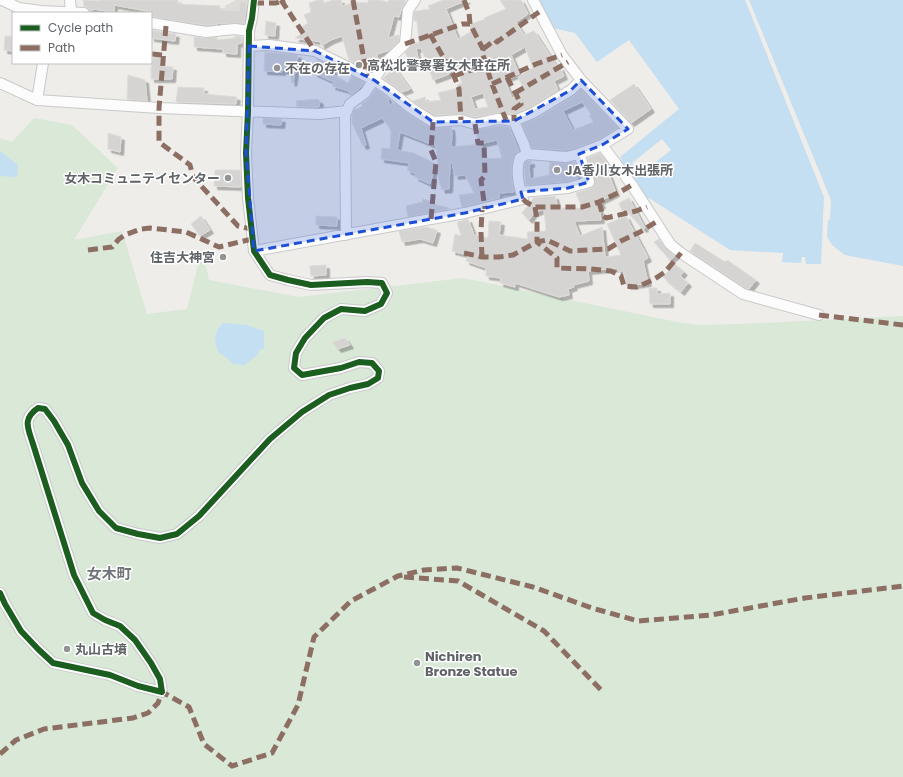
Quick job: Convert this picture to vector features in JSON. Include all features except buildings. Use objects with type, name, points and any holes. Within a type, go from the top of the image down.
[{"type":"street","points":[[2,0],[19,8],[51,12],[71,12],[70,0]]},
{"type":"street","points":[[0,593],[21,631],[53,663],[110,675],[138,686],[162,692],[160,679],[152,663],[135,640],[120,626],[104,620],[93,612],[74,575],[27,423],[30,413],[38,408],[45,409],[54,421],[68,445],[82,483],[99,511],[116,528],[160,538],[177,534],[199,516],[270,439],[302,412],[329,395],[368,384],[378,378],[378,371],[372,363],[359,362],[341,368],[302,375],[294,368],[296,353],[305,338],[324,318],[341,309],[365,311],[381,304],[387,293],[382,283],[367,282],[311,285],[288,280],[270,275],[254,251],[248,198],[246,153],[249,31],[254,0]]},
{"type":"street","points":[[346,235],[347,111],[350,104],[365,93],[385,63],[405,44],[408,10],[415,0]]},
{"type":"street","points":[[254,251],[484,209],[523,199],[520,192],[518,162],[520,158],[526,154],[566,157],[579,154],[602,145],[628,129],[581,80],[562,55],[533,0]]},
{"type":"street","points":[[152,23],[206,32],[235,30],[249,31]]},
{"type":"street","points":[[249,46],[269,45],[315,51],[374,80],[411,108],[433,122],[461,120],[475,124],[498,119],[514,121],[533,114],[571,90],[581,80]]},
{"type":"street","points":[[37,100],[43,64]]},
{"type":"street","points":[[0,83],[37,100],[159,108],[319,114],[347,111]]},
{"type":"street","points":[[514,121],[524,144],[526,154]]},
{"type":"street","points":[[602,145],[632,185],[670,244],[681,253],[743,294],[820,315]]},
{"type":"street","points":[[520,192],[568,188],[589,182],[579,154]]},
{"type":"highlighted area","points":[[249,46],[315,51],[374,80],[433,122],[514,121],[571,90],[581,80],[628,129],[602,145],[579,154],[589,182],[568,188],[521,192],[523,199],[465,213],[254,251],[246,153]]},
{"type":"shaded area","points":[[236,0],[250,0],[248,27],[222,25],[225,6]]},
{"type":"green space","points":[[34,118],[72,125],[118,168],[74,240],[122,231],[147,314],[187,309],[202,248],[209,280],[298,297],[463,278],[698,325],[903,316],[903,777],[0,777],[0,138],[12,142]]},
{"type":"water","points":[[534,0],[745,0],[824,197],[821,264],[806,264],[805,257],[802,257],[801,263],[782,262],[783,253],[730,250],[649,198],[648,199],[632,178],[634,177],[632,175],[638,170],[641,174],[671,150],[662,139],[632,163],[635,166],[629,171],[627,169],[626,170],[620,161],[622,160],[620,157],[679,109],[629,40],[597,62],[575,33],[548,27]]},
{"type":"water","points":[[749,0],[903,0],[903,266],[845,255],[833,246],[827,237],[831,200]]},
{"type":"water","points":[[0,151],[18,165],[17,177],[0,176]]},
{"type":"water","points":[[223,323],[247,325],[264,331],[264,349],[259,350],[258,354],[245,365],[233,364],[219,353],[216,345],[215,336]]},
{"type":"marked path","points":[[281,0],[315,51]]},
{"type":"marked path","points":[[254,3],[276,3],[285,0]]},
{"type":"marked path","points":[[353,0],[367,76]]},
{"type":"marked path","points":[[464,0],[469,13],[470,24],[483,49],[482,52],[492,84],[506,120]]},
{"type":"marked path","points":[[483,49],[495,40],[497,42],[539,12]]},
{"type":"marked path","points":[[405,44],[462,24],[470,24]]},
{"type":"marked path","points":[[166,26],[159,108],[159,142],[190,165],[193,177],[238,226],[251,229]]},
{"type":"marked path","points":[[430,34],[454,76],[459,89],[461,120]]},
{"type":"marked path","points":[[152,54],[163,55]]},
{"type":"marked path","points":[[492,84],[536,64],[562,55]]},
{"type":"marked path","points":[[515,93],[568,62]]},
{"type":"marked path","points":[[454,76],[486,65]]},
{"type":"marked path","points":[[507,77],[521,104],[514,109],[514,121]]},
{"type":"marked path","points":[[431,219],[436,162],[431,150],[433,122]]},
{"type":"marked path","points":[[475,124],[478,143],[484,143],[485,176],[481,180],[485,209]]},
{"type":"marked path","points":[[523,199],[535,207],[582,207],[599,202],[632,185]]},
{"type":"marked path","points":[[599,202],[603,216],[606,218],[647,207]]},
{"type":"marked path","points":[[535,207],[537,220],[537,242],[557,258],[557,268],[611,271],[621,276],[624,286],[637,287],[653,280],[665,272],[681,253]]},
{"type":"marked path","points":[[482,210],[482,257]]},
{"type":"marked path","points":[[464,253],[482,257],[513,255],[537,242],[547,240],[570,251],[608,249],[656,222]]},
{"type":"marked path","points":[[88,250],[112,247],[125,235],[141,229],[150,228],[186,232],[219,247],[252,239]]},
{"type":"marked path","points":[[819,315],[903,325]]},
{"type":"marked path","points":[[0,754],[16,740],[44,729],[133,718],[148,713],[158,703],[162,692],[189,707],[204,744],[232,766],[272,753],[298,705],[314,637],[351,601],[398,576],[424,570],[457,568],[533,587],[592,608],[638,621],[711,615],[805,598],[903,586]]},
{"type":"marked path","points":[[404,577],[458,581],[544,631],[602,691]]},
{"type":"cycle path","points":[[0,593],[21,631],[53,663],[110,675],[138,686],[162,692],[160,679],[135,640],[120,626],[93,613],[74,575],[29,433],[28,420],[30,416],[38,408],[45,409],[68,445],[82,483],[99,511],[116,528],[160,538],[177,534],[199,516],[270,439],[302,412],[329,395],[368,384],[378,378],[379,371],[372,363],[359,362],[341,368],[302,375],[294,368],[296,353],[305,338],[324,318],[341,309],[365,311],[381,304],[387,293],[382,283],[367,282],[311,285],[288,280],[270,275],[254,251],[248,198],[246,153],[249,31],[254,0]]},
{"type":"place","name":"高松北警察署女木駐在所","points":[[359,65]]},
{"type":"place","name":"不在の存在","points":[[277,68]]},
{"type":"place","name":"JA香川女木出張所","points":[[557,170]]},
{"type":"place","name":"女木コミュニテイセンター","points":[[228,178]]},
{"type":"place","name":"住吉大神宮","points":[[223,257]]},
{"type":"place","name":"丸山古墳","points":[[67,649]]},
{"type":"place","name":"Nichiren Bronze Statue","points":[[417,663]]},
{"type":"district","name":"女木町","points":[[109,574]]}]
